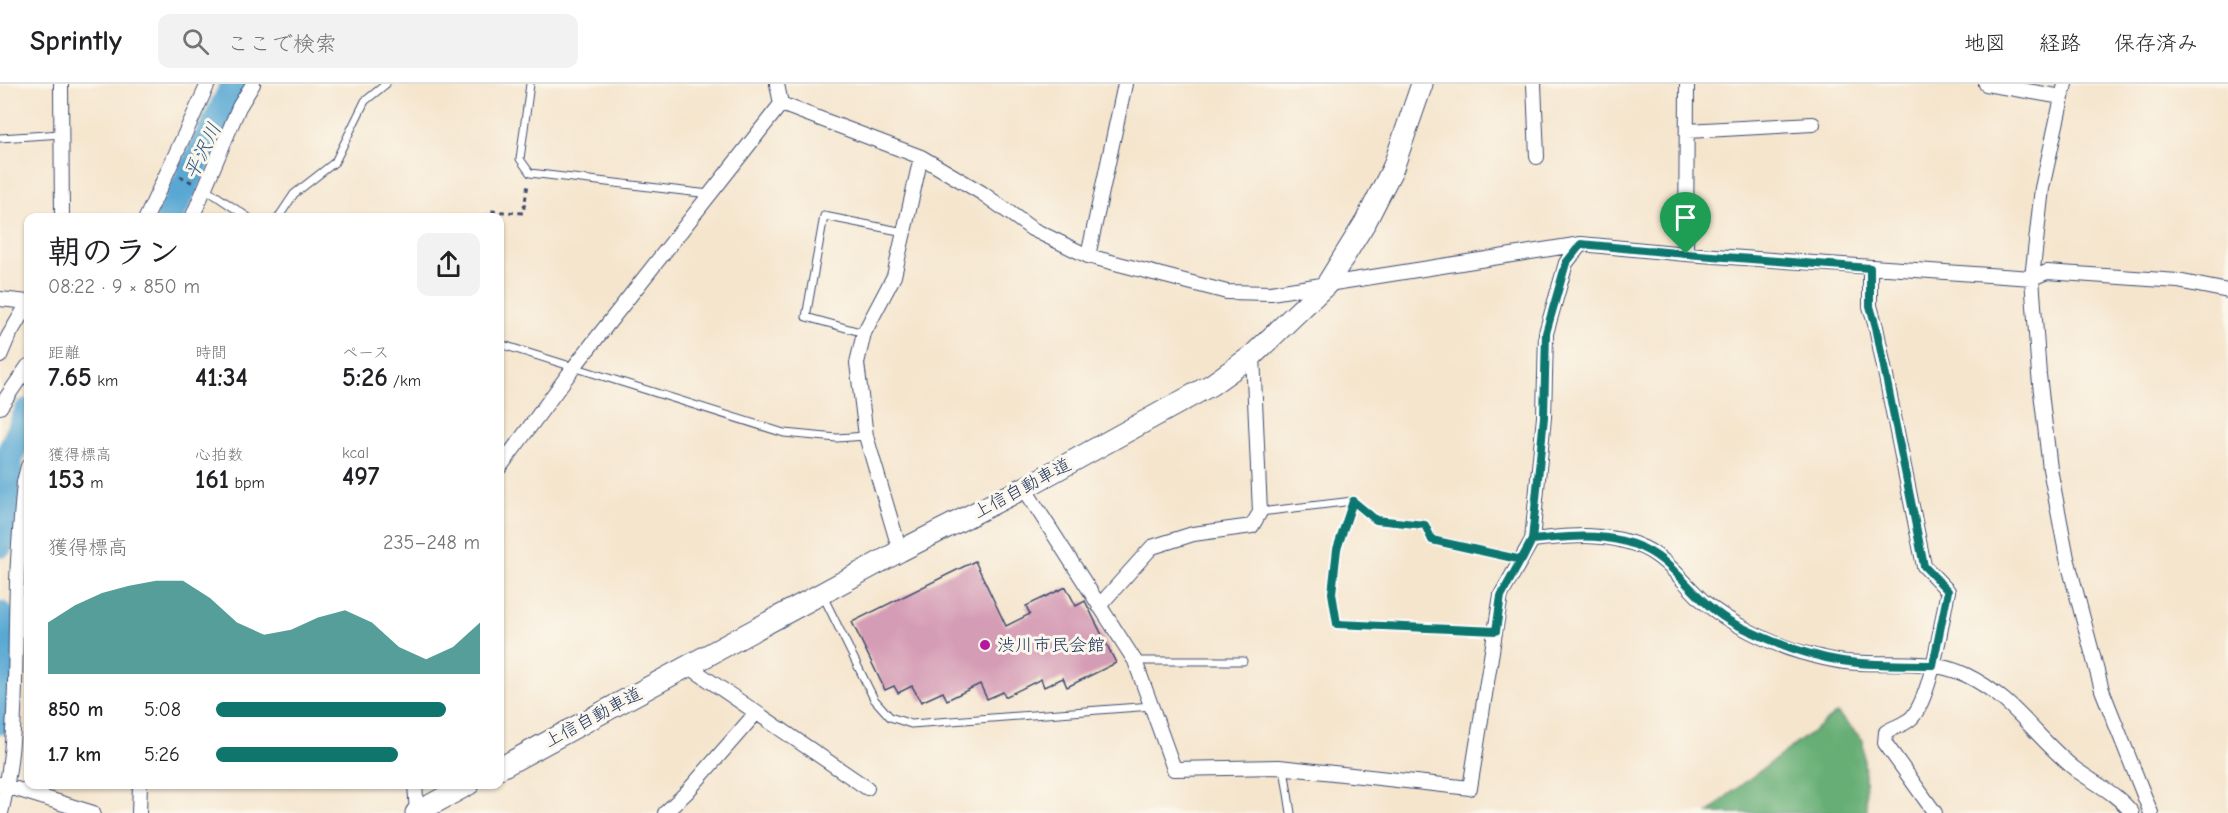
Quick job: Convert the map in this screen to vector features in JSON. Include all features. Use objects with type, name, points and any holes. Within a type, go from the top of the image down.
[{"type":"highway","name":"上信自動車道","points":[[504,766],[1211,385],[1253,355],[1327,284],[1366,221],[1394,168],[1422,84]]},
{"type":"highway","points":[[416,813],[460,789]]},
{"type":"street","points":[[61,84],[62,213]]},
{"type":"street","points":[[148,213],[208,84]]},
{"type":"street","points":[[194,213],[239,107],[253,84]]},
{"type":"street","points":[[504,462],[574,367],[781,104],[777,84]]},
{"type":"street","points":[[1088,256],[1125,84]]},
{"type":"street","points":[[1534,84],[1538,157]]},
{"type":"street","points":[[1686,254],[1687,84]]},
{"type":"street","points":[[1986,84],[2064,91],[2042,188],[2032,278],[2038,375],[2050,469],[2067,558],[2102,690],[2151,813]]},
{"type":"street","points":[[781,104],[921,157],[982,193],[1032,229],[1088,256],[1227,292],[1270,293],[1581,244],[1870,268],[2032,278],[2047,272],[2178,281],[2228,291]]},
{"type":"street","points":[[1687,131],[1814,124]]},
{"type":"street","points":[[900,551],[866,436],[856,363],[864,333],[894,276],[921,157]]},
{"type":"street","points":[[1023,488],[1135,661],[1174,769],[1284,767],[1470,788],[1501,596],[1532,540],[1544,417],[1546,333],[1566,263],[1581,244]]},
{"type":"street","points":[[1870,268],[1870,306],[1924,566],[1948,591],[1933,665],[1923,697],[1913,717],[1886,732],[1885,743],[1935,813]]},
{"type":"street","points":[[0,299],[24,302]]},
{"type":"street","points":[[0,356],[24,309]]},
{"type":"street","points":[[1100,606],[1152,548],[1193,534],[1252,526],[1260,512],[1253,355]]},
{"type":"street","points":[[0,407],[24,372]]},
{"type":"street","points":[[1,813],[15,684],[17,582],[24,482]]},
{"type":"street","points":[[1532,540],[1578,535],[1620,539],[1645,549],[1668,565],[1704,602],[1733,623],[1799,652],[1844,662],[1933,665],[1965,674],[1996,693],[2019,711],[2051,747],[2076,769],[2125,804],[2132,813]]},
{"type":"street","points":[[688,666],[867,788]]},
{"type":"street","points":[[665,813],[687,792],[756,713]]},
{"type":"street","points":[[4,785],[93,813]]},
{"type":"street","points":[[139,813],[140,789]]},
{"type":"street","points":[[415,789],[416,813]]},
{"type":"lane","points":[[281,213],[294,194],[335,162],[365,101],[386,84]]},
{"type":"lane","points":[[530,84],[520,159],[530,173],[712,194]]},
{"type":"lane","points":[[0,138],[62,134]]},
{"type":"lane","points":[[206,189],[242,213]]},
{"type":"lane","points":[[864,333],[806,318],[824,216],[904,232]]},
{"type":"lane","points":[[504,345],[784,433],[837,438],[866,436]]},
{"type":"lane","points":[[1353,501],[1337,549],[1332,593],[1337,624],[1496,631]]},
{"type":"lane","points":[[1260,512],[1353,501],[1376,520],[1425,525],[1432,540],[1522,560]]},
{"type":"lane","points":[[822,593],[874,699],[890,717],[911,724],[1153,706]]},
{"type":"lane","points":[[1135,661],[1243,661]]},
{"type":"lane","points":[[1284,767],[1291,813]]},
{"type":"path","points":[[167,170],[206,189]]},
{"type":"path","points":[[489,213],[490,211],[523,213],[530,173]]},
{"type":"green space","points":[[1837,713],[1863,740],[1867,813],[1709,813],[1727,796]]},
{"type":"building","name":"渋川市民会館","points":[[975,561],[1006,626],[1030,614],[1026,606],[1066,587],[1076,606],[1085,601],[1116,663],[1067,687],[1063,678],[1044,687],[1041,679],[1005,697],[1003,692],[987,699],[980,684],[947,700],[943,692],[921,702],[912,686],[898,693],[894,686],[885,690],[852,622]]},
{"type":"waterway","name":"平沢川","points":[[171,213],[235,84]]},
{"type":"waterway","name":"平沢川","points":[[0,544],[10,455],[24,422]]},
{"type":"waterway","name":"平沢川","points":[[0,615],[3,684],[0,721]]},
{"type":"place","name":"渋川市民会館","points":[[985,645]]},
{"type":"route","points":[[1686,254],[1581,244],[1566,263],[1546,333],[1544,417],[1532,540],[1522,560],[1432,540],[1425,525],[1376,520],[1353,501],[1337,549],[1332,593],[1337,624],[1496,631],[1501,596],[1532,540],[1578,535],[1620,539],[1645,549],[1668,565],[1704,602],[1733,623],[1799,652],[1844,662],[1933,665],[1948,591],[1924,566],[1870,306],[1870,268],[1686,254]]}]
